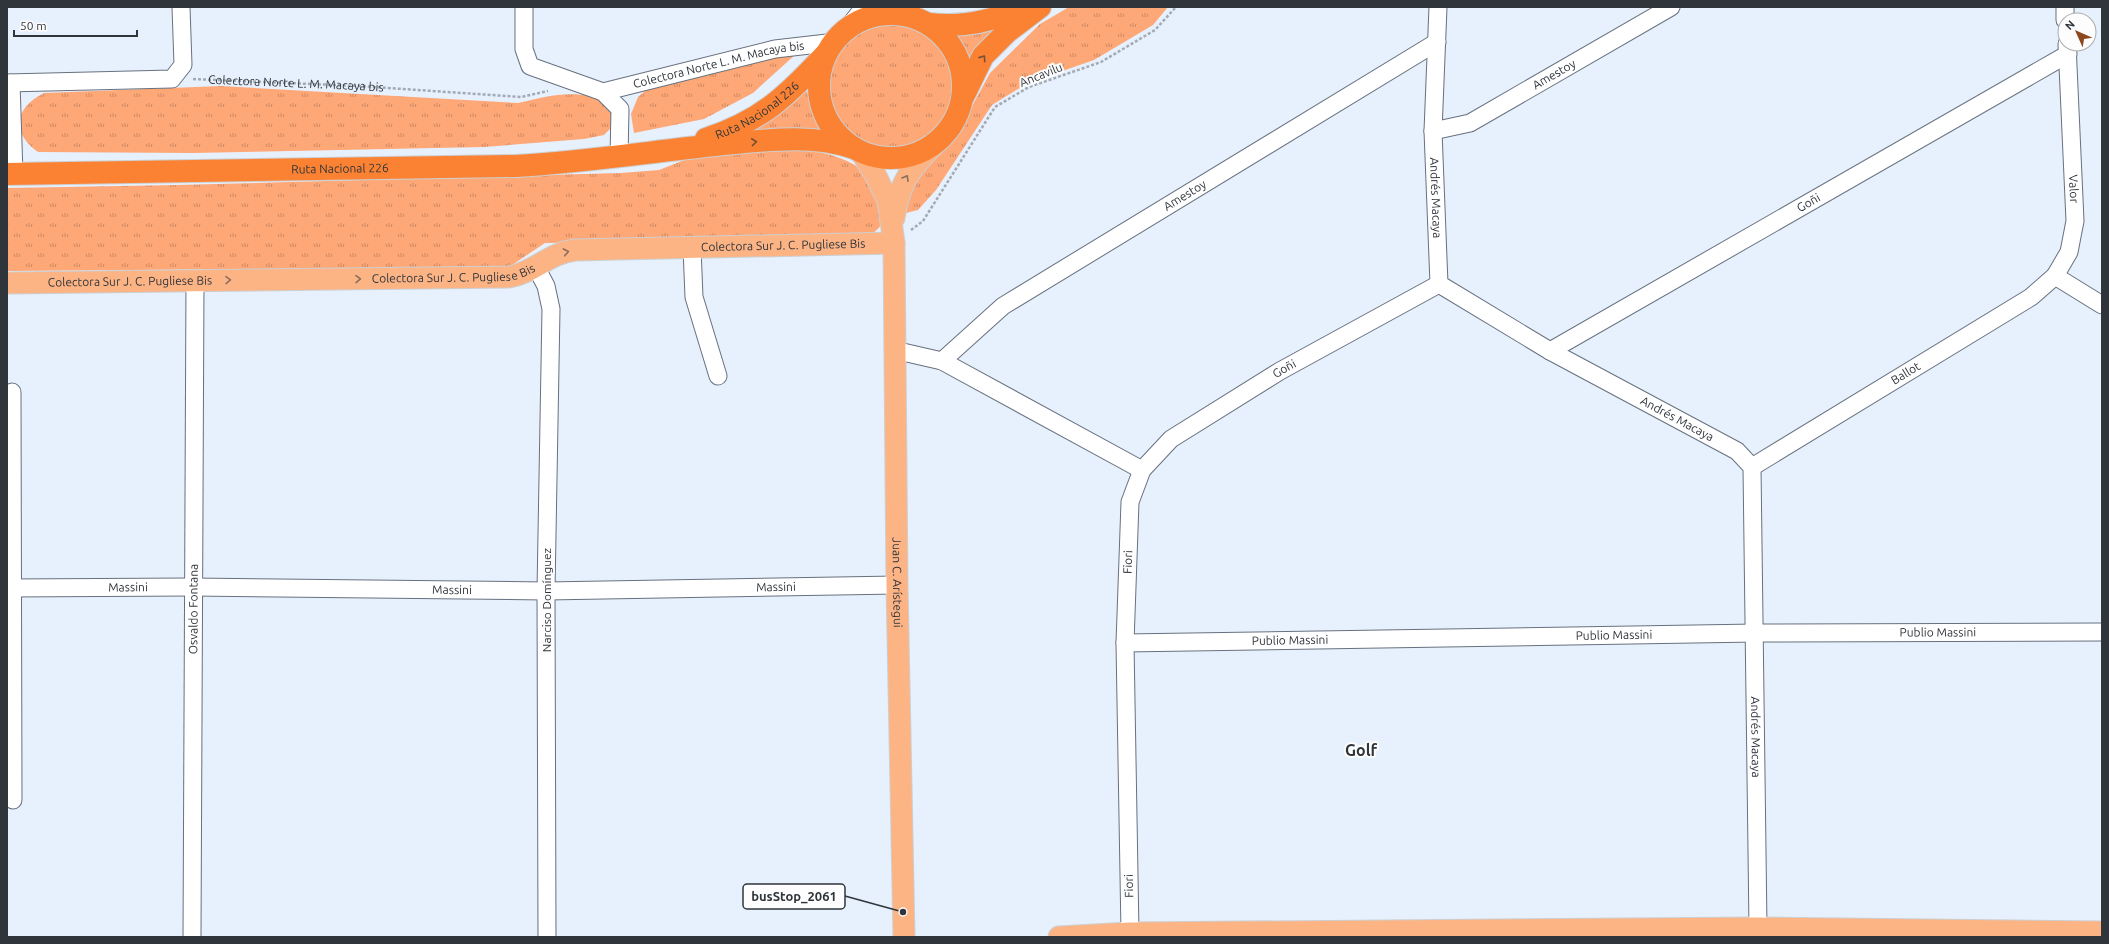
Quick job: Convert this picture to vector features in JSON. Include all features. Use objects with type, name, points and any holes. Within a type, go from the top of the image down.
[{"type":"highway","name":"Ruta Nacional 226","points":[[673,150],[715,136],[752,119],[790,92],[835,43],[858,22],[878,16],[899,15],[919,17],[953,26],[1010,14],[1026,7]]},
{"type":"highway","name":"Ruta Nacional 226","points":[[10,174],[516,166],[565,163],[673,150],[789,139],[835,143],[883,158],[903,157],[922,151],[939,140],[952,124],[976,70],[984,56],[1007,32],[1040,7]]},
{"type":"highway","name":"Ruta Nacional 226","points":[[919,17],[943,36],[954,51],[961,68],[963,87],[961,106]]},
{"type":"highway","name":"Ruta Nacional 226","points":[[835,43],[822,68],[819,86],[822,105],[829,122],[840,137],[857,150]]},
{"type":"main road","name":"Juan C. Arístegui","points":[[904,937],[897,585],[893,236],[896,207],[904,179],[917,162],[939,140]]},
{"type":"main road","name":"Juan C. Arístegui","points":[[857,150],[885,192],[888,201],[893,236]]},
{"type":"main road","name":"Colectora Sur J. C. Pugliese Bis","points":[[7,283],[503,277],[519,275],[536,267],[555,254],[565,252],[692,248],[893,236]]},
{"type":"main road","points":[[1058,937],[1130,933],[1758,928],[2102,932]]},
{"type":"street","points":[[10,174],[9,83],[172,79],[183,65],[180,7]]},
{"type":"street","points":[[524,7],[524,49],[530,66],[602,92],[620,108],[618,157]]},
{"type":"street","points":[[835,43],[864,7]]},
{"type":"street","name":"Andrés Macaya","points":[[1438,7],[1433,131],[1439,284],[1550,351],[1737,451],[1752,467],[1756,633],[1758,928]]},
{"type":"street","name":"Amestoy","points":[[1433,131],[1470,123],[1670,7]]},
{"type":"street","name":"Amestoy","points":[[942,361],[1003,306],[1437,42]]},
{"type":"street","name":"Colectora Norte L. M. Macaya bis","points":[[602,92],[775,48],[835,43]]},
{"type":"street","name":"Goñi","points":[[1550,351],[2063,52]]},
{"type":"street","name":"Valor","points":[[2056,276],[2069,252],[2075,221],[2068,52]]},
{"type":"street","points":[[692,248],[694,297],[718,376]]},
{"type":"street","name":"Narciso Domínguez","points":[[536,267],[546,286],[551,309],[546,591],[548,937]]},
{"type":"street","points":[[2056,276],[2102,305]]},
{"type":"street","name":"Ballot","points":[[1752,467],[2031,297],[2056,276]]},
{"type":"street","name":"Osvaldo Fontana","points":[[192,937],[192,588],[195,280]]},
{"type":"street","name":"Goñi","points":[[1142,470],[1171,438],[1280,371],[1439,284]]},
{"type":"street","points":[[894,350],[942,361],[1142,470]]},
{"type":"street","points":[[12,392],[9,588],[13,800]]},
{"type":"street","name":"Fiori","points":[[1130,933],[1126,643],[1130,502],[1142,470]]},
{"type":"street","name":"Massini","points":[[9,588],[546,591],[897,585]]},
{"type":"street","name":"Publio Massini","points":[[1126,643],[1756,633],[2102,632]]},
{"type":"path","name":"Ancavilu","points":[[893,236],[923,221],[995,107],[1029,87],[1101,62],[1155,30],[1176,7]]},
{"type":"path","name":"Colectora Norte L. M. Macaya bis","points":[[172,79],[359,86],[521,97],[552,90]]},
{"type":"green space","points":[[1069,7],[1168,7],[1153,25],[1094,60],[1028,83],[992,105],[936,190],[918,210],[906,213],[906,198],[912,177],[941,152],[957,134],[990,73],[1040,24]]},
{"type":"green space","points":[[1002,23],[972,66],[968,54],[956,33]]},
{"type":"green space","points":[[891,24],[915,29],[935,42],[948,62],[953,86],[948,110],[935,130],[915,143],[891,148],[867,143],[847,130],[834,110],[829,86],[834,62],[847,42],[867,29]]},
{"type":"green space","points":[[796,54],[753,93],[704,119],[634,133],[631,114],[638,97],[653,84],[749,61]]},
{"type":"green space","points":[[221,86],[518,103],[550,96],[573,94],[584,95],[594,97],[607,106],[613,114],[612,127],[604,135],[584,139],[484,147],[193,153],[38,152],[29,145],[23,137],[20,129],[22,113],[34,99],[44,93]]},
{"type":"green space","points":[[805,91],[809,93],[812,110],[822,130],[739,131],[789,103]]},
{"type":"green space","points":[[795,147],[842,159],[853,164],[871,179],[878,198],[882,223],[875,232],[858,238],[545,243],[509,267],[7,271],[7,188],[621,173],[659,170],[692,157]]},
{"type":"place","name":"busStop_2061","points":[[903,912]]},
{"type":"district","name":"Golf","points":[[1361,750]]}]
